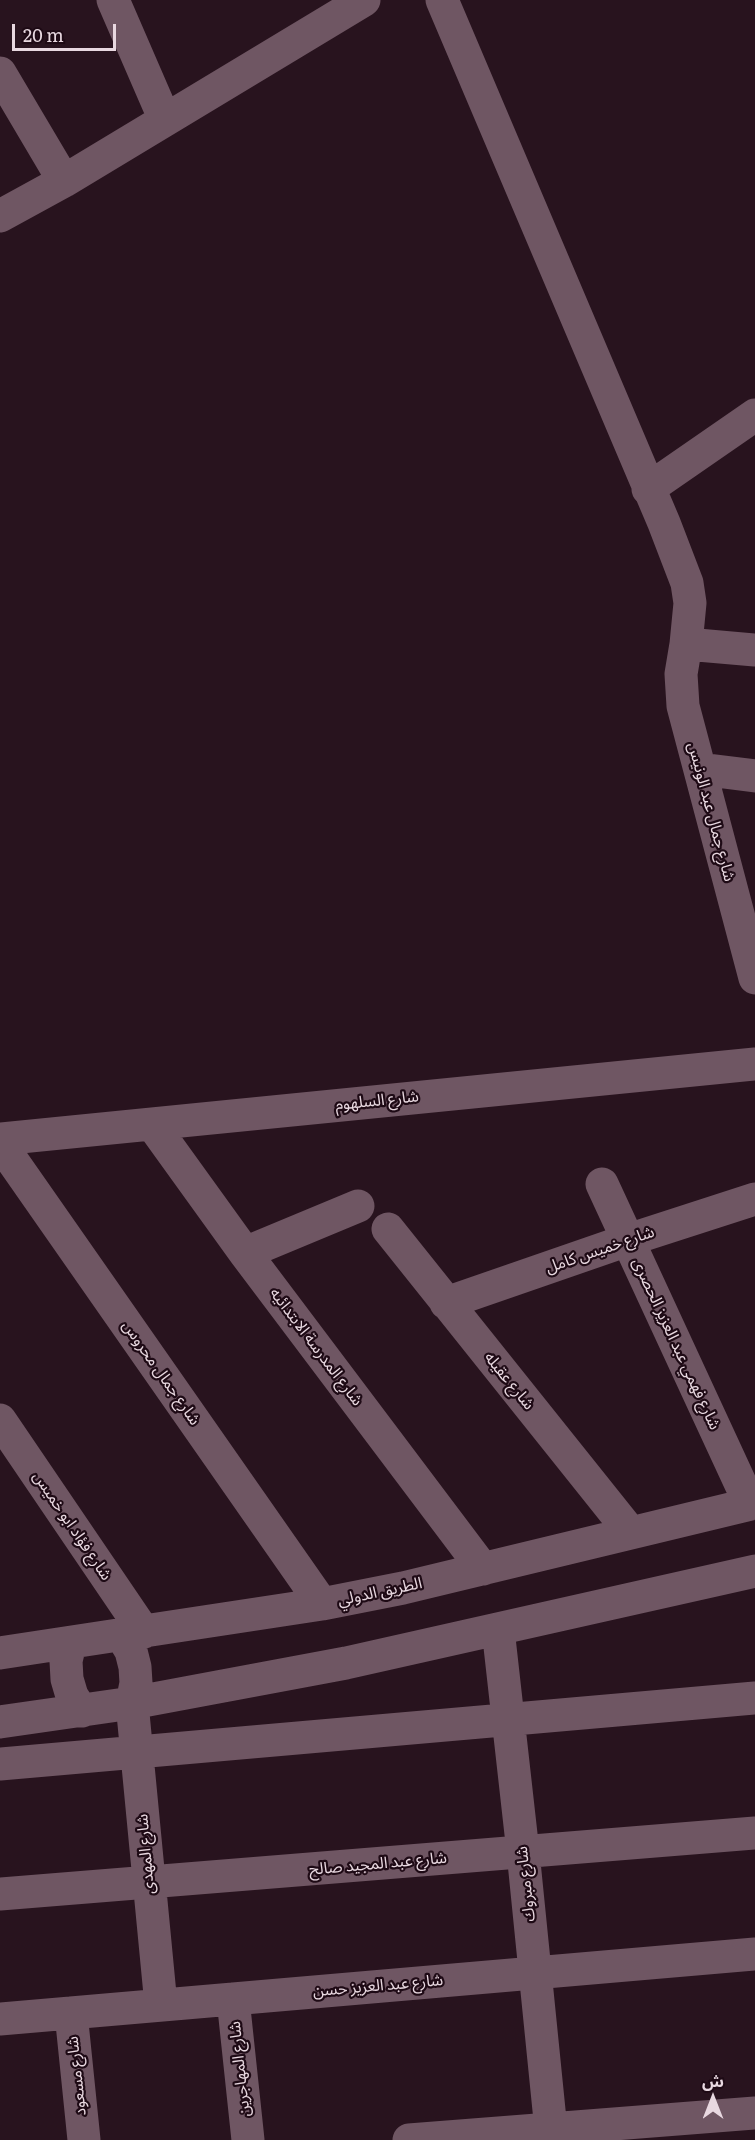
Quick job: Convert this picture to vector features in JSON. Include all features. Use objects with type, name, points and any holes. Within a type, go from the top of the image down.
[{"type":"street","points":[[113,0],[165,120]]},
{"type":"street","points":[[0,216],[64,181],[364,0]]},
{"type":"street","name":"شارع جمال عبد الونيس","points":[[442,0],[687,583],[690,603],[686,644],[682,659],[683,706],[755,978]]},
{"type":"street","points":[[0,73],[64,181]]},
{"type":"street","points":[[648,489],[755,415]]},
{"type":"street","points":[[686,644],[755,650]]},
{"type":"street","points":[[700,768],[755,776]]},
{"type":"street","name":"شارع السلهوم","points":[[0,1141],[755,1064]]},
{"type":"street","name":"شارع المدرسة الابتدائيه","points":[[152,1124],[245,1253],[483,1569]]},
{"type":"street","name":"شارع جمال محروس","points":[[0,1141],[322,1604]]},
{"type":"street","name":"شارع فهمي عبد العزيز الحصرى","points":[[602,1184],[752,1503]]},
{"type":"street","name":"شارع خميس كامل","points":[[446,1303],[755,1199]]},
{"type":"street","points":[[245,1253],[358,1206]]},
{"type":"street","name":"شارع عقيله","points":[[388,1229],[631,1533]]},
{"type":"street","name":"شارع فؤاد ابو خميس","points":[[0,1420],[133,1634],[131,1651],[136,1683],[132,1703]]},
{"type":"street","name":"الطريق الدولي","points":[[0,1653],[322,1604],[403,1588],[752,1503]]},
{"type":"street","points":[[0,1722],[132,1703],[346,1663],[755,1571]]},
{"type":"street","name":"شارع مبروك","points":[[498,1629],[551,2134]]},
{"type":"street","points":[[70,1644],[66,1661],[67,1679],[72,1696],[82,1711]]},
{"type":"street","points":[[0,1764],[755,1698]]},
{"type":"street","name":"شارع المهدى","points":[[132,1703],[161,2005]]},
{"type":"street","name":"شارع عبد المجيد صالح","points":[[0,1894],[755,1833]]},
{"type":"street","name":"شارع عبد العزيز حسن","points":[[0,2019],[755,1954]]},
{"type":"street","name":"شارع المهاجرين","points":[[232,1999],[248,2140]]},
{"type":"street","name":"شارع مسعود","points":[[71,2013],[84,2140]]},
{"type":"street","points":[[409,2140],[551,2134],[755,2113]]}]
